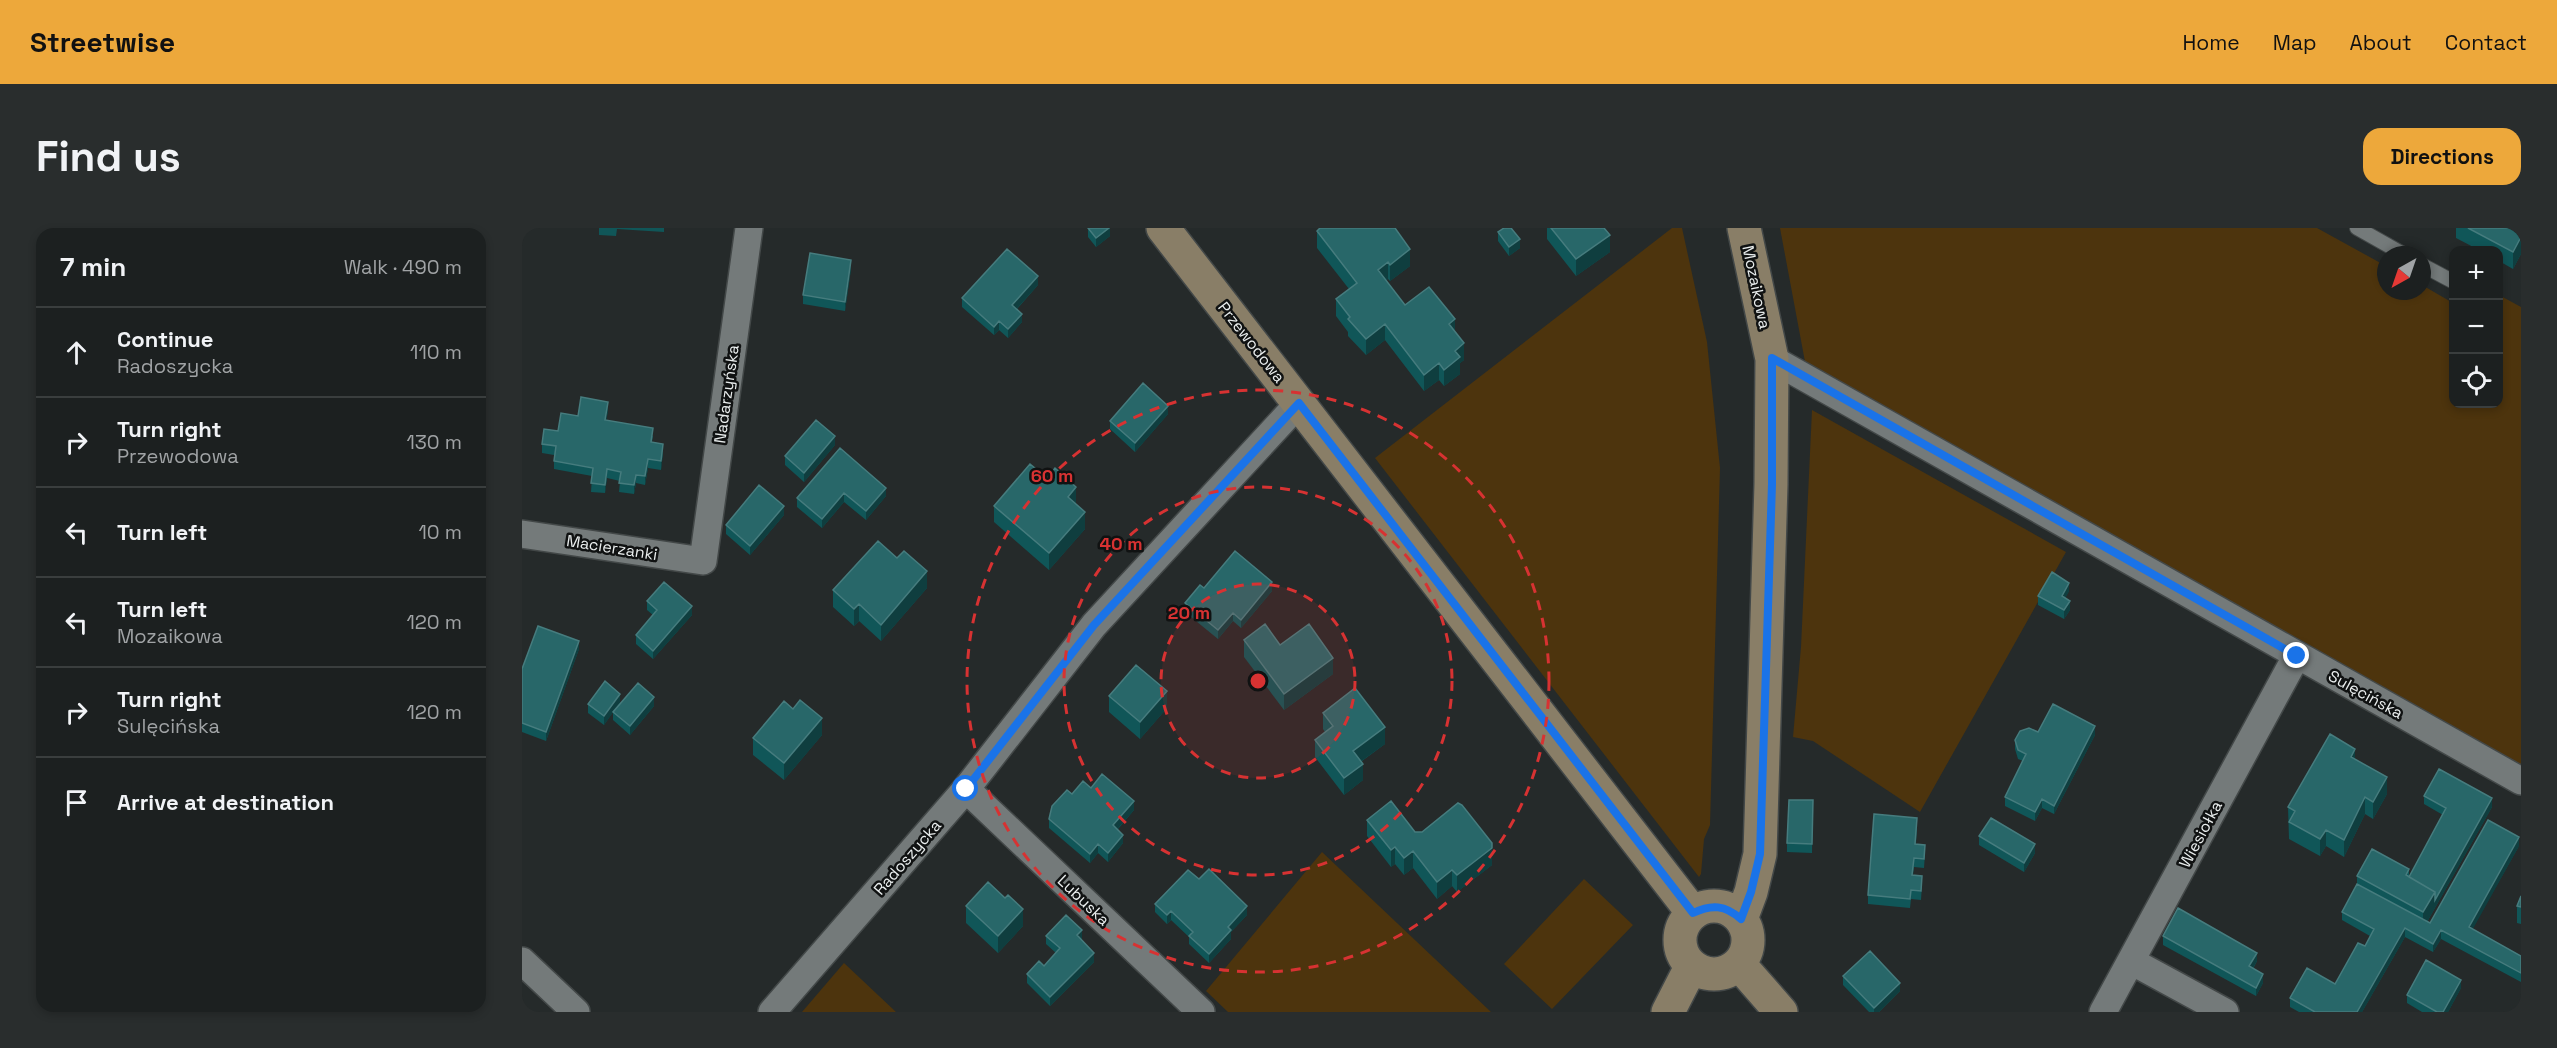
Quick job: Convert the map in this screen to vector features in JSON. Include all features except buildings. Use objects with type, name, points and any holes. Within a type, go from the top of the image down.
[{"type":"street","name":"Nadarzyńska","points":[[703,561],[749,228]]},
{"type":"street","name":"Przewodowa","points":[[1163,228],[1693,913]]},
{"type":"street","name":"Mozaikowa","points":[[1741,919],[1751,892],[1760,854],[1772,484],[1772,358],[1744,228]]},
{"type":"street","name":"Sulęcińska","points":[[1772,358],[2521,781]]},
{"type":"street","name":"Radoszycka","points":[[772,1012],[966,789],[1094,625],[1299,403]]},
{"type":"street","name":"Macierzanki","points":[[522,534],[703,561]]},
{"type":"street","name":"Wiesiołka","points":[[2103,1012],[2297,656]]},
{"type":"street","name":"Lubuska","points":[[966,789],[1201,1012]]},
{"type":"street","points":[[1718,906],[1731,910],[1741,919],[1748,942],[1745,954],[1738,964],[1728,971],[1715,975],[1702,973],[1691,967],[1682,955],[1679,941],[1683,926],[1693,913],[1705,907],[1718,906]]},
{"type":"street","points":[[522,961],[576,1012]]},
{"type":"street","points":[[2132,961],[2225,1012]]},
{"type":"street","points":[[1738,964],[1781,1012]]},
{"type":"street","points":[[1668,1012],[1691,967]]},
{"type":"lane","points":[[2357,228],[2389,246]]},
{"type":"lane","points":[[2431,270],[2449,279]]},
{"type":"shaded area","points":[[1672,228],[1682,228],[1707,342],[1720,468],[1710,825],[1704,839],[1699,877],[1375,458]]},
{"type":"shaded area","points":[[1780,228],[2317,228],[2377,261],[2377,300],[2431,300],[2431,290],[2449,301],[2449,408],[2503,408],[2503,297],[2521,307],[2521,767],[1806,367]]},
{"type":"shaded area","points":[[1812,410],[2066,552],[1920,812],[1813,741],[1793,737],[1801,647]]},
{"type":"shaded area","points":[[1322,852],[1491,1012],[1228,1012],[1206,991]]},
{"type":"shaded area","points":[[1584,879],[1633,925],[1552,1009],[1504,964]]},
{"type":"shaded area","points":[[844,963],[896,1012],[802,1012]]},
{"type":"route","points":[[966,789],[1094,625],[1271,430],[1299,403],[1693,913],[1705,907],[1718,906],[1731,910],[1741,919],[1751,892],[1760,854],[1772,484],[1772,358],[2297,656]]}]
